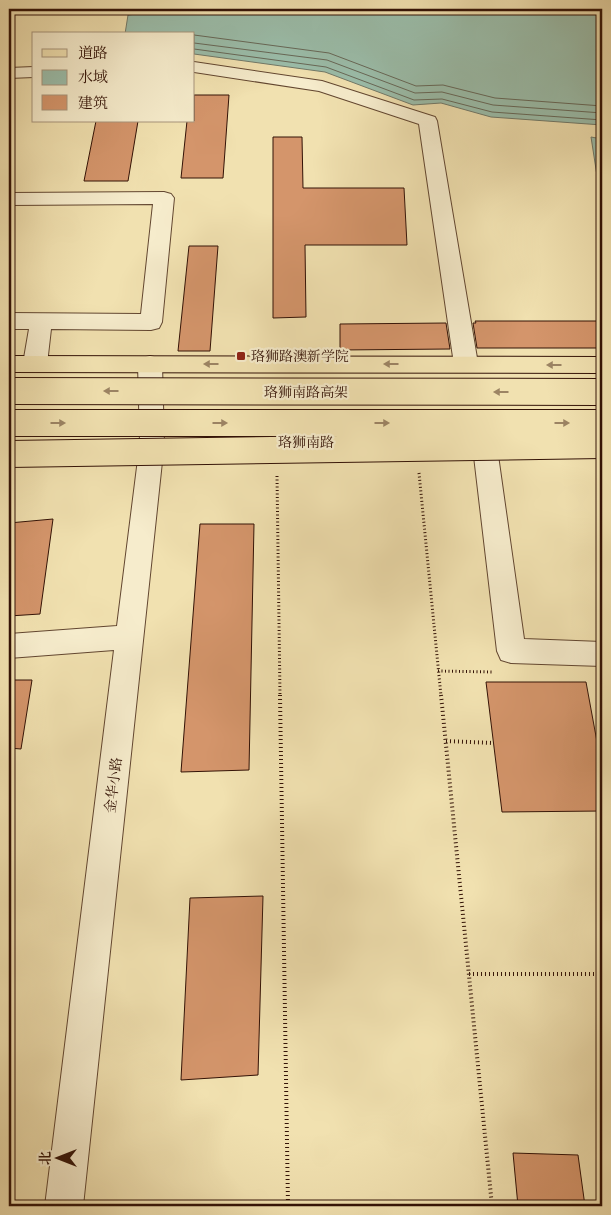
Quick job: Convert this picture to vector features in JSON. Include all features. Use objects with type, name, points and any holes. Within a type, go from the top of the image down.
[{"type":"main road","points":[[9,364],[602,365]]},
{"type":"main road","name":"珞狮南路高架","points":[[9,391],[602,392]]},
{"type":"main road","points":[[9,423],[602,423]]},
{"type":"main road","name":"珞狮南路","points":[[9,443],[602,442]]},
{"type":"main road","points":[[9,454],[602,446]]},
{"type":"street","points":[[195,67],[322,86],[428,121],[466,364]]},
{"type":"street","points":[[9,73],[32,72]]},
{"type":"street","points":[[9,199],[164,198],[151,322],[9,321]]},
{"type":"street","points":[[35,364],[41,321]]},
{"type":"street","name":"金华小路","points":[[64,1206],[152,443],[150,364]]},
{"type":"street","points":[[485,448],[511,651],[602,654]]},
{"type":"street","points":[[9,646],[130,637]]},
{"type":"path","points":[[277,451],[288,1206]]},
{"type":"path","points":[[419,467],[492,1206]]},
{"type":"path","points":[[446,742],[493,743]]},
{"type":"path","points":[[469,974],[602,974]]},
{"type":"water","points":[[138,9],[602,9],[602,125],[491,117],[441,103],[413,105],[325,72],[195,54],[195,32],[125,32],[128,15],[137,14]]},
{"type":"water","points":[[591,137],[602,139],[602,208]]},
{"type":"building","points":[[195,95],[229,95],[223,178],[181,178],[187,122],[195,122]]},
{"type":"building","points":[[96,122],[138,122],[128,181],[84,181]]},
{"type":"building","points":[[273,137],[302,137],[303,188],[404,188],[407,245],[305,245],[306,317],[273,318]]},
{"type":"building","points":[[189,246],[218,246],[210,351],[178,351]]},
{"type":"building","points":[[475,321],[602,321],[602,348],[477,348],[473,323],[476,323]]},
{"type":"building","points":[[446,323],[450,349],[340,350],[340,324]]},
{"type":"building","points":[[53,519],[40,614],[9,616],[9,523]]},
{"type":"building","points":[[200,524],[254,524],[249,770],[181,772]]},
{"type":"building","points":[[9,680],[32,680],[21,749],[9,748]]},
{"type":"building","points":[[486,682],[586,682],[602,769],[602,811],[502,812]]},
{"type":"building","points":[[263,896],[258,1075],[181,1080],[190,898]]},
{"type":"building","points":[[513,1153],[578,1155],[585,1206],[518,1206]]},
{"type":"place","name":"珞狮路澳新学院","points":[[241,356]]}]
